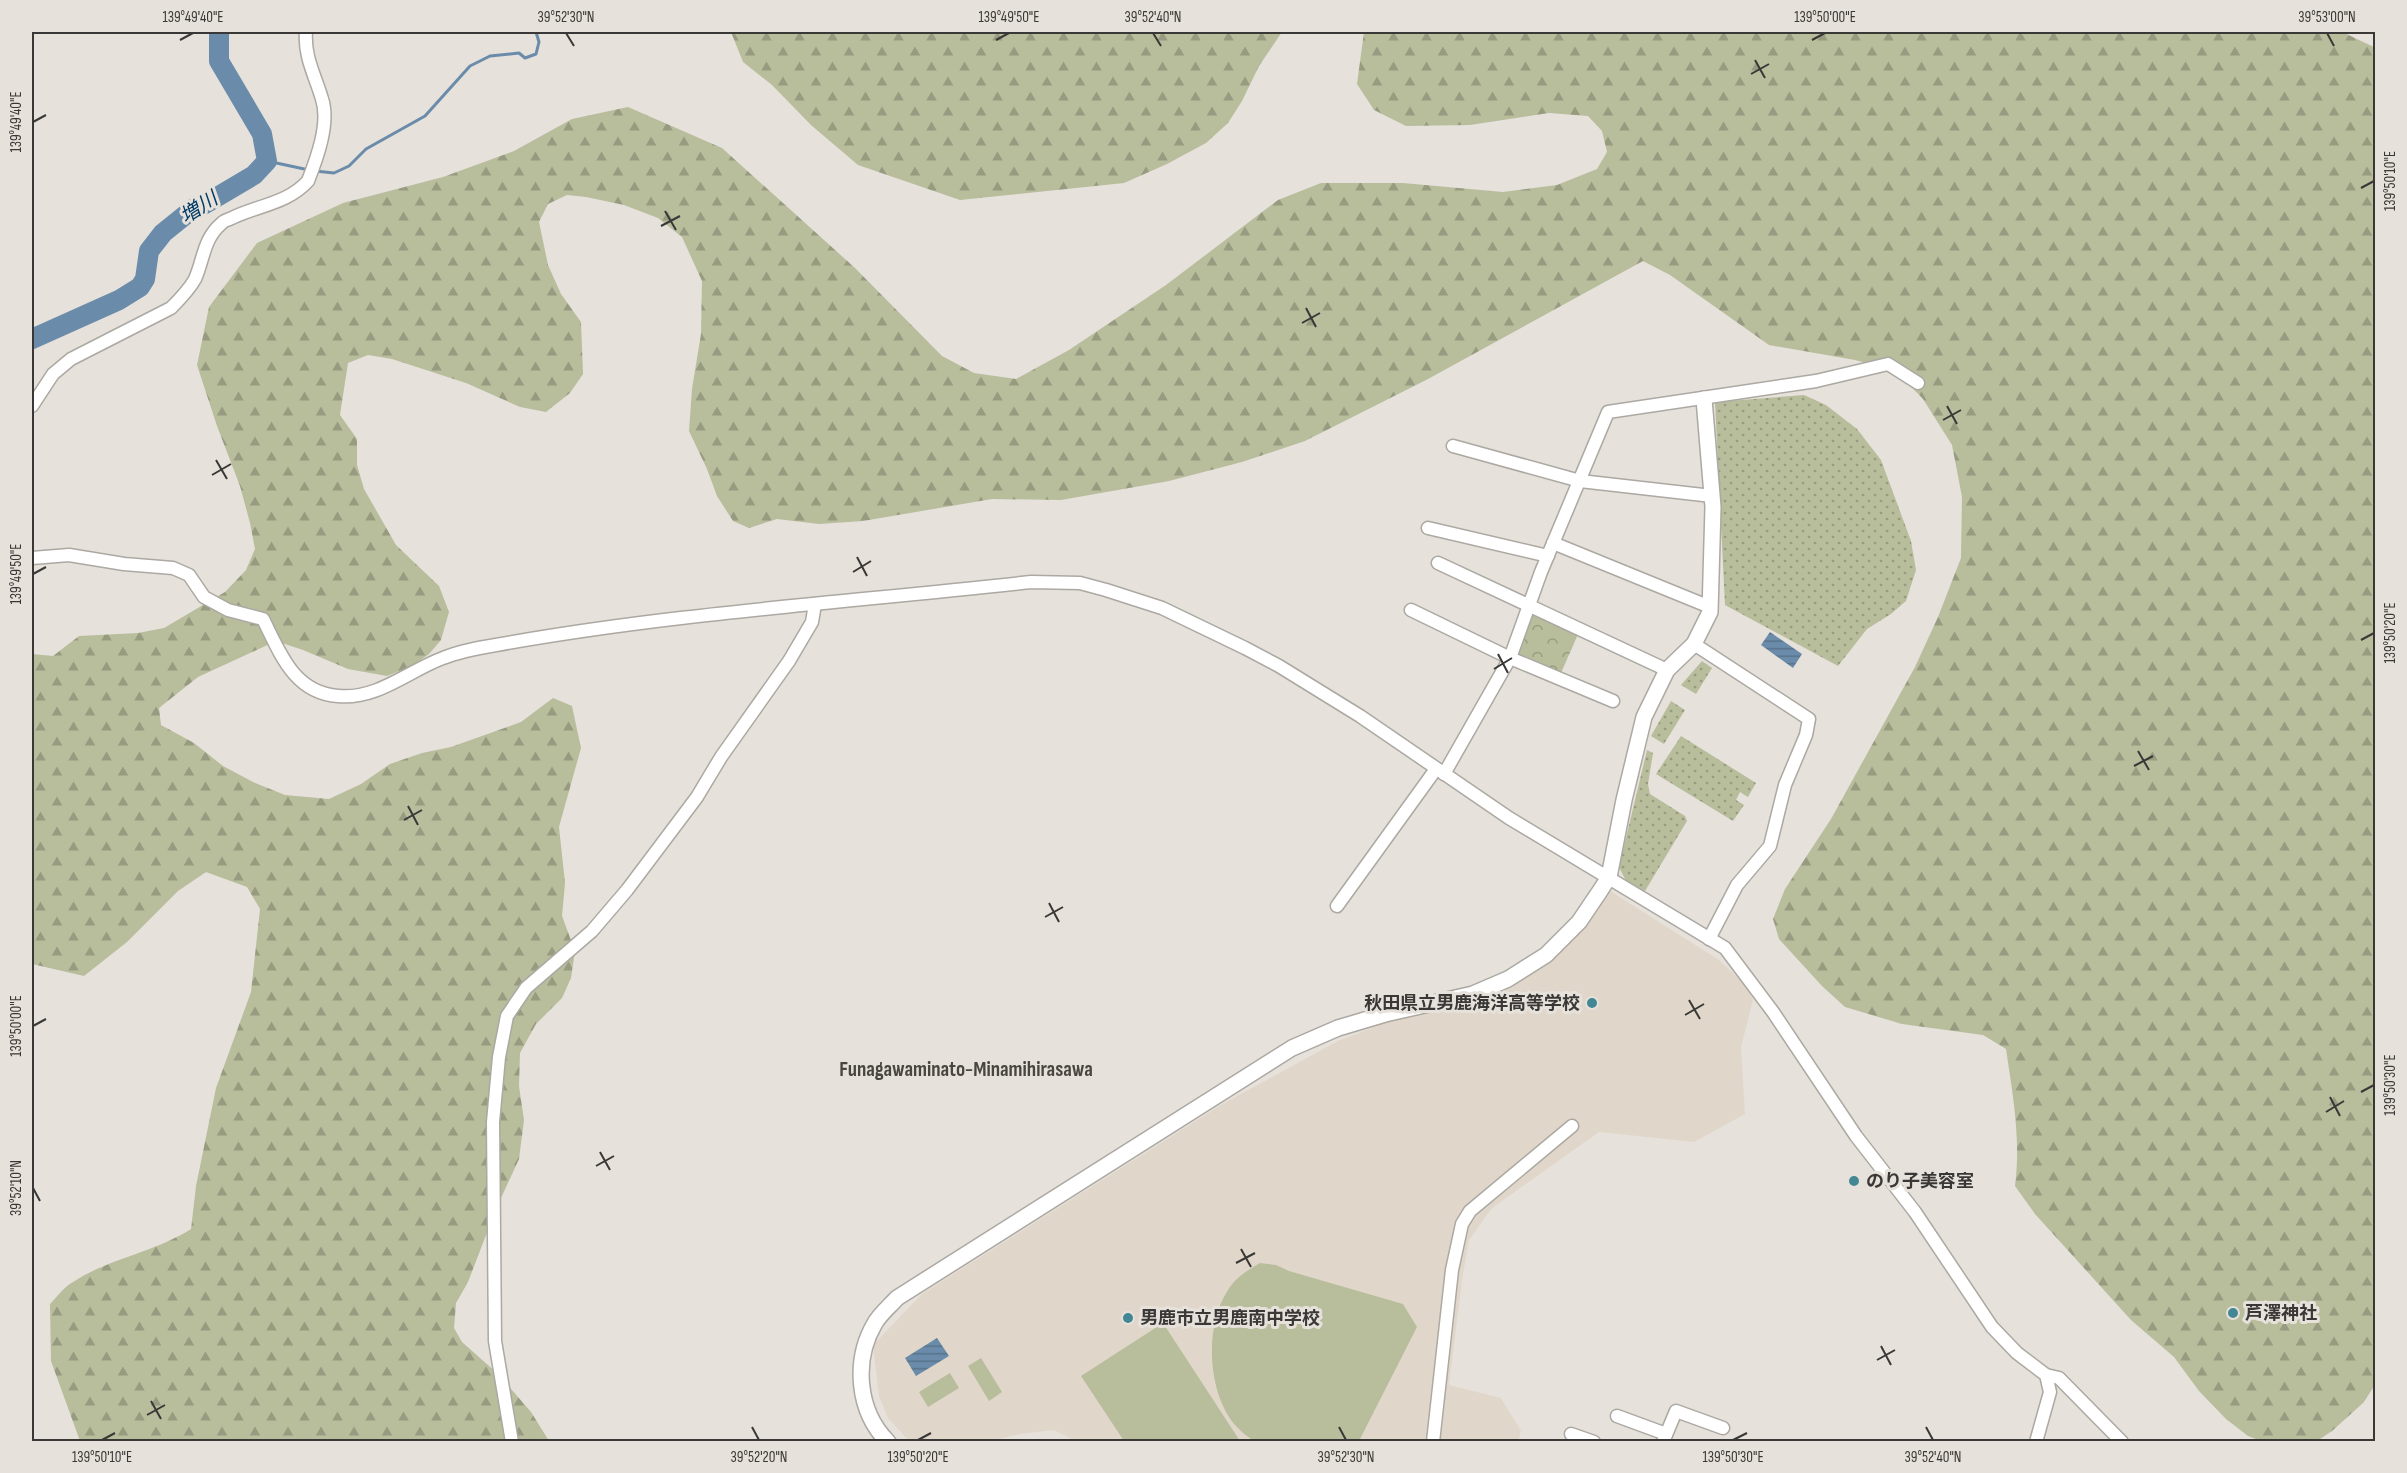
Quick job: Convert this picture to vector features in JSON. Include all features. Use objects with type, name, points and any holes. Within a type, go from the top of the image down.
[{"type":"street","points":[[32,406],[53,374],[71,359],[171,308],[195,279],[204,245],[220,224],[244,212],[275,204],[308,181],[324,120],[323,101],[310,70],[306,32]]},
{"type":"street","points":[[1336,906],[1440,772],[1510,658],[1553,543],[1608,412],[1816,381],[1888,364],[1918,383]]},
{"type":"street","points":[[888,1442],[874,1424],[865,1403],[861,1378],[863,1352],[875,1322],[897,1298],[1292,1047],[1338,1028],[1384,1014],[1473,994],[1508,979],[1546,955],[1579,922],[1609,877],[1624,800],[1644,717],[1668,670],[1694,644],[1710,612],[1712,496],[1704,399]]},
{"type":"street","points":[[1453,446],[1580,481],[1712,496]]},
{"type":"street","points":[[1428,528],[1548,556]]},
{"type":"street","points":[[1553,543],[1710,608]]},
{"type":"street","points":[[32,558],[80,556],[124,564],[173,568],[189,574],[204,597],[228,610],[263,620],[288,669],[315,689],[337,696],[378,690],[442,658],[474,648],[567,632],[815,604],[1031,582],[1080,583],[1162,608],[1279,666],[1360,716],[1509,818],[1725,948],[1773,1012],[1856,1136],[1915,1212],[1992,1327],[2017,1353],[2046,1375],[2059,1378],[2122,1442]]},
{"type":"street","points":[[1438,563],[1668,670]]},
{"type":"street","points":[[512,1442],[495,1341],[493,1122],[499,1057],[507,1016],[526,987],[592,931],[627,890],[697,797],[721,757],[789,661],[812,622],[815,604]]},
{"type":"street","points":[[1411,610],[1510,658],[1613,701]]},
{"type":"street","points":[[1694,644],[1809,719],[1806,735],[1785,785],[1770,846],[1737,885],[1709,939]]},
{"type":"street","points":[[1433,1442],[1452,1270],[1462,1224],[1470,1210],[1572,1126]]},
{"type":"street","points":[[2036,1442],[2050,1392],[2046,1375]]},
{"type":"street","points":[[1617,1416],[1666,1439],[1676,1411],[1723,1428]]},
{"type":"street","points":[[1570,1434],[1594,1442]]},
{"type":"shaded area","name":"秋田県立男鹿海洋高等学校","points":[[1610,891],[1719,960],[1746,985],[1753,1000],[1741,1047],[1745,1114],[1694,1142],[1599,1132],[1492,1208],[1469,1240],[1449,1385],[1501,1398],[1521,1431],[1518,1441],[1077,1442],[1054,1430],[1020,1434],[990,1441],[909,1441],[888,1418],[879,1396],[873,1345],[922,1294],[1221,1105],[1338,1041],[1395,1019],[1456,1006],[1496,994],[1539,968],[1589,920]]},
{"type":"green space","points":[[731,32],[1282,32],[1259,66],[1228,123],[1206,143],[1167,164],[1124,183],[960,200],[858,165],[811,125],[772,85],[743,62]]},
{"type":"green space","points":[[1364,32],[2342,32],[2376,48],[2375,1385],[2363,1403],[2332,1431],[2317,1441],[2261,1441],[2248,1436],[2226,1419],[2199,1391],[2174,1357],[2131,1320],[2035,1214],[2015,1186],[2017,1134],[2006,1049],[1983,1035],[1902,1024],[1845,1007],[1822,986],[1779,939],[1773,919],[1785,889],[1831,819],[1915,667],[1961,558],[1962,497],[1952,445],[1923,399],[1896,371],[1855,360],[1769,345],[1670,275],[1643,261],[1428,379],[1305,441],[1242,462],[1169,481],[1061,500],[992,499],[863,521],[819,524],[777,519],[749,528],[733,521],[717,496],[689,431],[692,389],[701,334],[702,281],[682,237],[658,218],[624,205],[567,195],[548,204],[539,222],[548,265],[561,294],[581,322],[583,374],[570,393],[546,412],[520,407],[466,383],[392,359],[368,355],[348,363],[340,415],[357,439],[357,465],[364,489],[396,545],[439,586],[449,612],[441,640],[429,654],[412,666],[387,676],[348,669],[276,641],[198,677],[159,708],[161,725],[194,743],[223,766],[285,795],[329,799],[361,784],[390,764],[422,753],[451,747],[521,722],[553,698],[572,706],[581,748],[559,827],[565,883],[562,916],[575,951],[571,978],[562,998],[536,1024],[520,1053],[519,1086],[524,1120],[519,1159],[496,1209],[468,1282],[456,1303],[454,1328],[462,1342],[498,1374],[531,1412],[549,1441],[80,1441],[51,1361],[50,1304],[73,1282],[87,1274],[162,1244],[191,1229],[196,1186],[216,1088],[251,992],[260,909],[247,887],[206,872],[178,891],[127,942],[84,976],[32,964],[32,773],[34,769],[32,763],[32,654],[53,656],[79,636],[138,633],[164,628],[225,592],[246,570],[255,549],[250,523],[240,486],[197,365],[209,307],[257,243],[343,203],[443,177],[514,151],[572,119],[628,107],[722,148],[855,268],[942,356],[974,373],[1016,379],[1069,350],[1166,285],[1278,200],[1321,183],[1403,183],[1503,192],[1557,185],[1597,169],[1607,152],[1602,131],[1588,116],[1549,113],[1470,125],[1406,126],[1374,110],[1357,84]]},
{"type":"green space","points":[[1804,395],[1826,405],[1857,429],[1881,460],[1911,541],[1916,570],[1906,601],[1891,614],[1867,629],[1838,666],[1725,605],[1715,402]]},
{"type":"green space","points":[[1533,609],[1579,632],[1561,673],[1515,654]]},
{"type":"green space","points":[[1702,661],[1712,668],[1696,694],[1681,685]]},
{"type":"green space","points":[[1671,701],[1685,710],[1664,744],[1651,736]]},
{"type":"green space","points":[[1681,736],[1756,783],[1748,797],[1740,792],[1736,800],[1744,805],[1733,821],[1656,774]]},
{"type":"green space","points":[[1647,750],[1653,753],[1648,784],[1650,794],[1685,816],[1687,821],[1645,891],[1627,883],[1619,867]]},
{"type":"green space","points":[[1260,1263],[1276,1265],[1289,1271],[1403,1304],[1417,1327],[1359,1441],[1254,1441],[1238,1428],[1226,1412],[1214,1378],[1212,1340],[1215,1322],[1220,1305],[1234,1282]]},
{"type":"green space","points":[[1163,1323],[1240,1441],[1124,1441],[1081,1376]]},
{"type":"green space","points":[[981,1358],[1002,1392],[989,1401],[968,1366]]},
{"type":"green space","points":[[950,1373],[959,1388],[928,1407],[919,1392]]},
{"type":"water","points":[[1770,632],[1802,654],[1793,668],[1761,645]]},
{"type":"water","points":[[937,1338],[949,1356],[916,1376],[905,1358]]},
{"type":"waterway","name":"増川","points":[[32,339],[119,300],[140,287],[145,279],[149,251],[163,233],[194,208],[200,207],[254,175],[267,161],[262,134],[219,61],[219,32]]},
{"type":"waterway","points":[[315,171],[334,173],[349,166],[366,149],[425,116],[470,66],[490,56],[519,53],[525,58],[536,54],[539,42],[536,32]]},
{"type":"waterway","points":[[267,161],[309,170]]},
{"type":"place","name":"秋田県立男鹿海洋高等学校","points":[[1592,1003]]},
{"type":"place","name":"のり子美容室","points":[[1854,1181]]},
{"type":"place","name":"芦澤神社","points":[[2233,1313]]},
{"type":"place","name":"男鹿市立男鹿南中学校","points":[[1128,1318]]},
{"type":"district","name":"Funagawaminato-Minamihirasawa","points":[[966,1069]]}]
